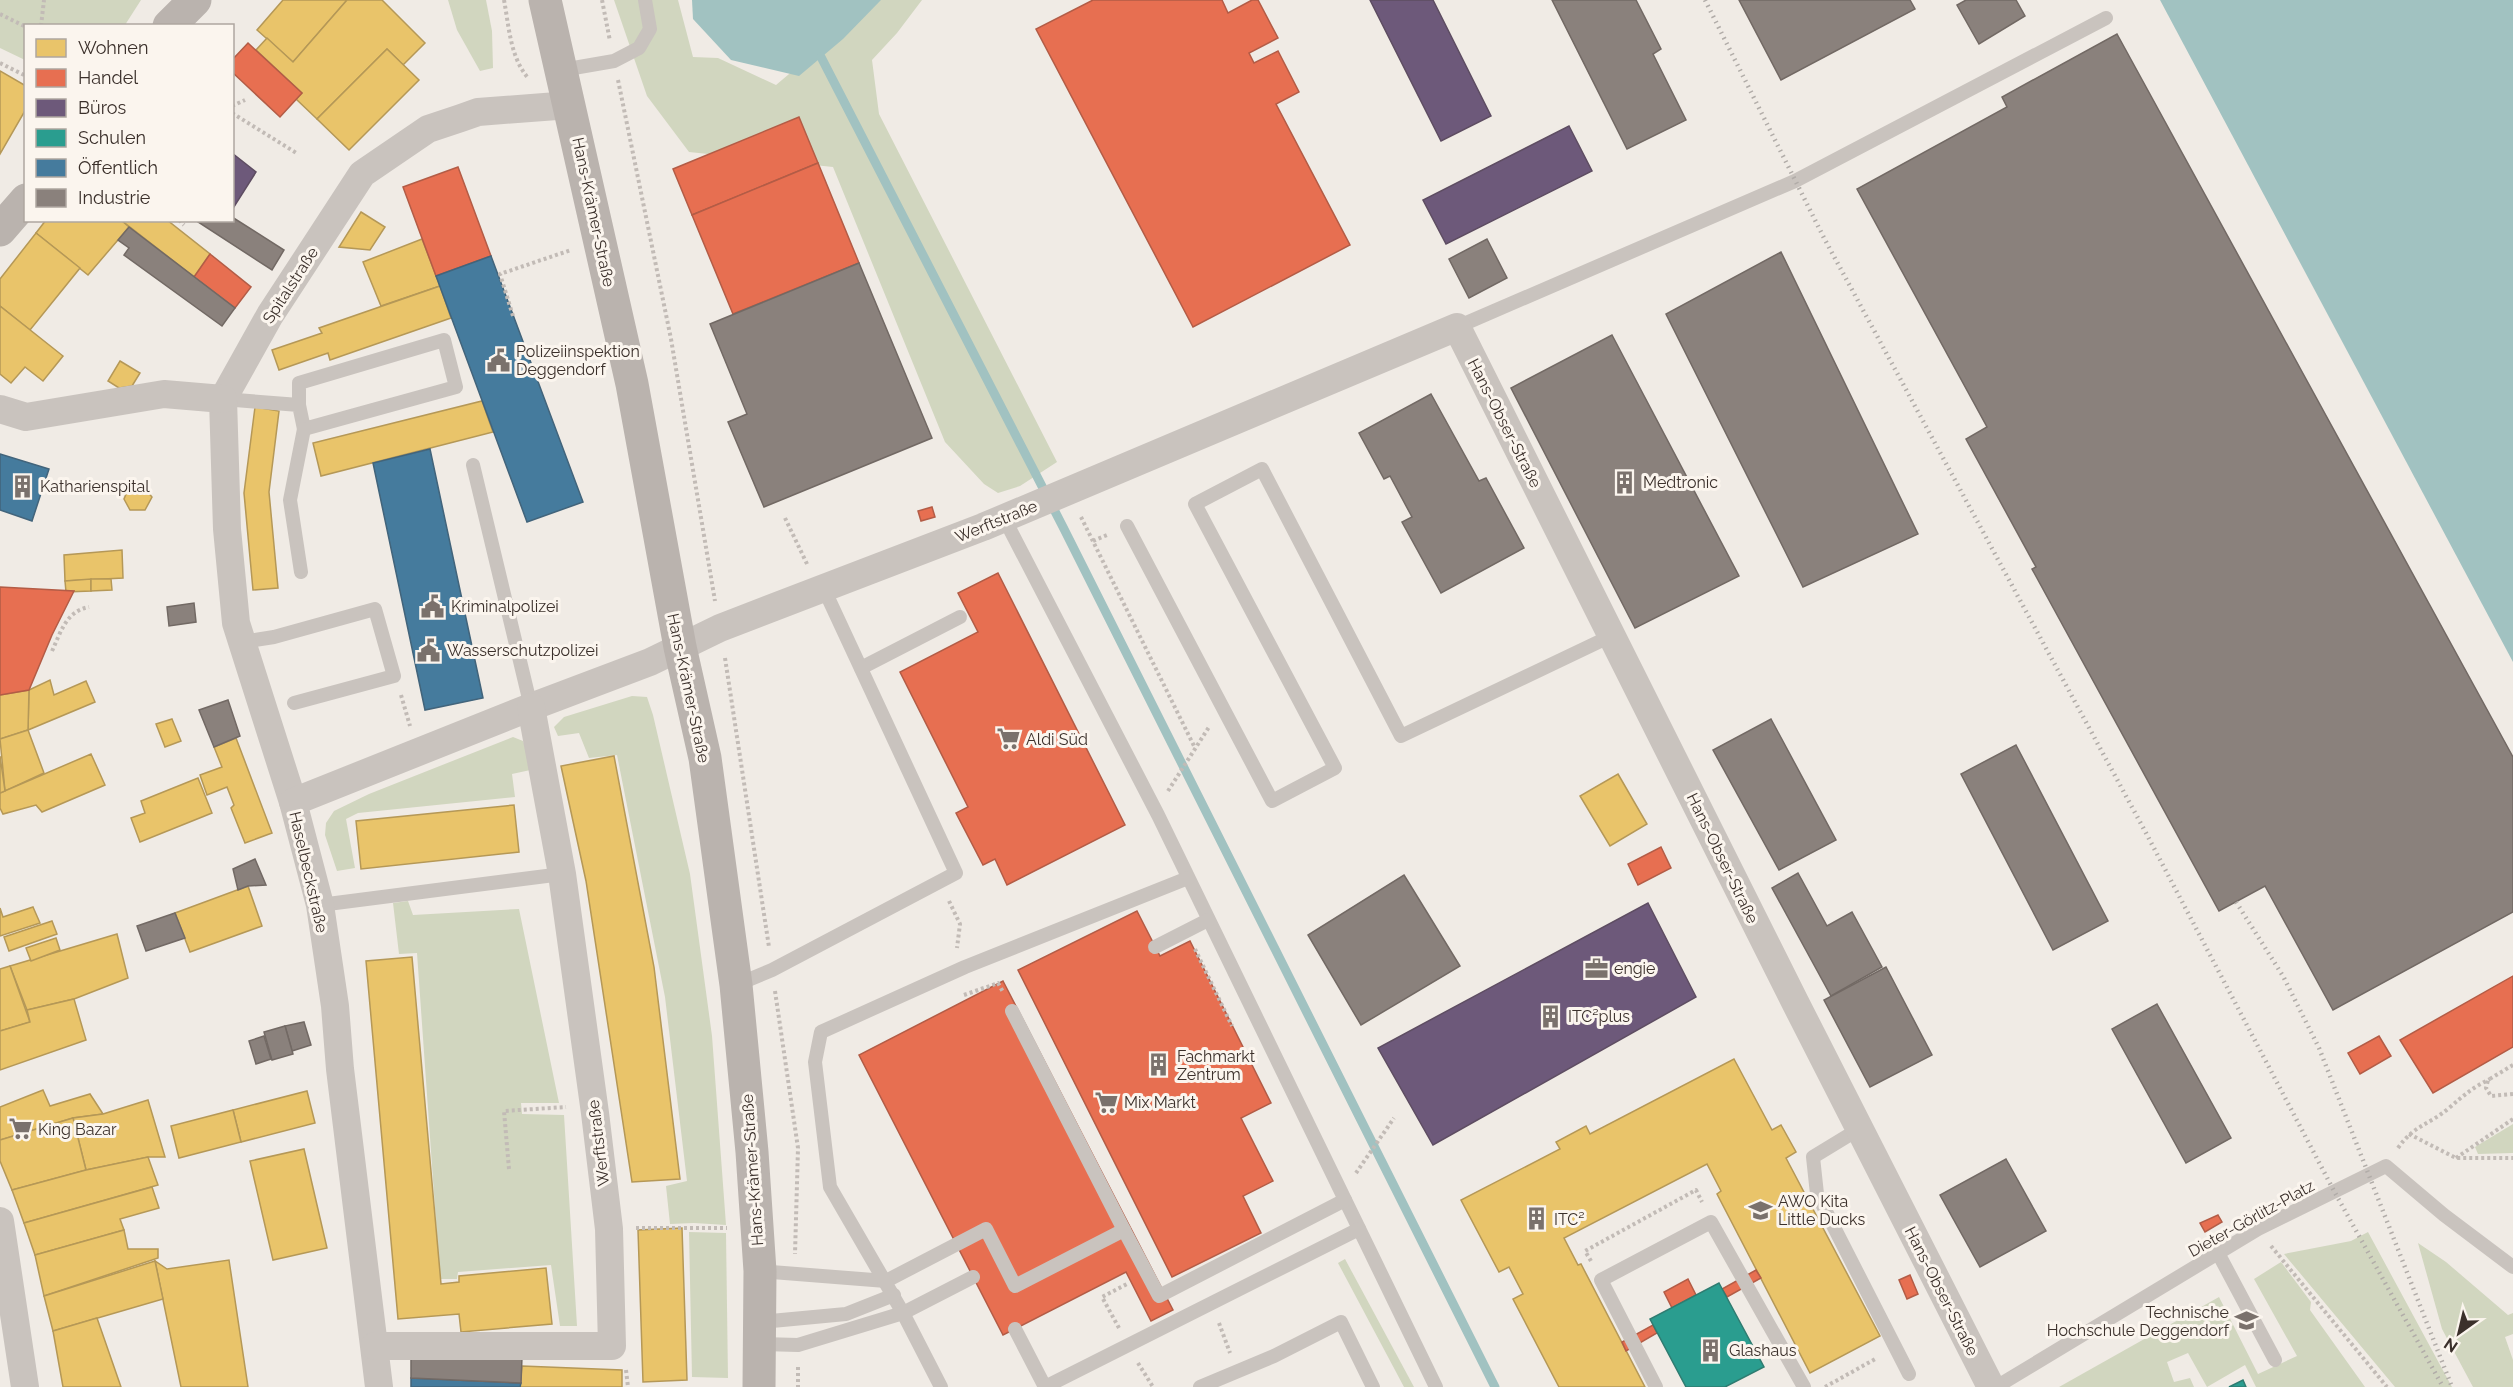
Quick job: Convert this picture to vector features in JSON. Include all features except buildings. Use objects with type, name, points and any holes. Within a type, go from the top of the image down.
[{"type":"main road","points":[[172,24],[195,0]]},
{"type":"main road","name":"Hans-Krämer-Straße","points":[[545,0],[632,384],[680,647],[705,758],[736,985],[752,1152],[760,1271],[759,1387]]},
{"type":"main road","points":[[0,231],[24,202]]},
{"type":"street","name":"Spitalstraße","points":[[223,399],[270,315],[362,174],[428,129],[478,112],[570,105]]},
{"type":"street","name":"Werftstraße","points":[[293,802],[531,706],[650,662],[720,628],[1008,517],[1457,327]]},
{"type":"street","name":"Hans-Obser-Straße","points":[[1457,327],[1859,1129],[1991,1387]]},
{"type":"street","points":[[0,409],[26,417],[164,394],[223,399]]},
{"type":"street","name":"Haselbeckstraße","points":[[223,399],[227,537],[236,623],[293,802],[320,905],[335,1006],[340,1069],[379,1387]]},
{"type":"street","name":"Werftstraße","points":[[375,1346],[612,1346],[609,1229],[594,1104],[562,874],[531,706]]},
{"type":"street","points":[[0,1221],[25,1387]]},
{"type":"lane","points":[[562,70],[614,61],[639,48],[650,29],[645,0]]},
{"type":"lane","points":[[1457,327],[1795,181],[2106,18]]},
{"type":"lane","points":[[301,572],[290,500],[304,429],[299,405],[299,383],[444,340],[456,387],[304,429]]},
{"type":"lane","points":[[223,399],[299,405]]},
{"type":"lane","points":[[473,465],[531,706]]},
{"type":"lane","points":[[1127,526],[1272,801],[1335,768],[1195,504],[1262,468],[1401,736],[1611,636]]},
{"type":"lane","points":[[1008,517],[1188,878],[1436,1387]]},
{"type":"lane","points":[[736,985],[772,970],[956,873],[824,589]]},
{"type":"lane","points":[[242,642],[274,637],[375,609],[394,676],[294,703]]},
{"type":"lane","points":[[861,668],[960,617]]},
{"type":"lane","points":[[320,905],[562,874]]},
{"type":"lane","points":[[941,1387],[894,1295],[830,1187],[815,1062],[821,1032],[965,967],[1188,878]]},
{"type":"lane","points":[[1155,947],[1208,920]]},
{"type":"lane","points":[[1012,1011],[1159,1296],[1345,1200]]},
{"type":"lane","points":[[1859,1129],[1813,1157],[1817,1194],[1909,1374]]},
{"type":"lane","points":[[2386,1166],[2444,1215],[2513,1267]]},
{"type":"lane","name":"Dieter-Görlitz-Platz","points":[[1996,1387],[2258,1229],[2386,1166]]},
{"type":"lane","points":[[1656,1387],[1601,1280],[1711,1222],[1804,1387]]},
{"type":"lane","points":[[760,1271],[886,1281],[986,1229],[1015,1286],[1124,1230]]},
{"type":"lane","points":[[1015,1329],[1045,1387],[1359,1229]]},
{"type":"lane","points":[[2218,1253],[2275,1360]]},
{"type":"lane","points":[[761,1333],[798,1345],[903,1313],[973,1277]]},
{"type":"lane","points":[[761,1333],[846,1314],[894,1295]]},
{"type":"lane","points":[[1200,1387],[1274,1356],[1341,1322],[1373,1387]]},
{"type":"path","points":[[40,24],[44,0]]},
{"type":"path","points":[[504,0],[513,50]]},
{"type":"path","points":[[602,0],[671,339],[713,589]]},
{"type":"path","points":[[0,14],[24,26]]},
{"type":"path","points":[[0,63],[24,75]]},
{"type":"path","points":[[234,105],[245,100]]},
{"type":"path","points":[[234,114],[298,154]]},
{"type":"path","points":[[181,222],[184,225]]},
{"type":"path","points":[[513,316],[500,274],[600,241]]},
{"type":"path","points":[[1069,491],[1195,748]]},
{"type":"path","points":[[785,518],[812,578],[824,589]]},
{"type":"path","points":[[52,651],[67,619],[78,609],[89,607]]},
{"type":"path","points":[[394,676],[413,735]]},
{"type":"path","points":[[1172,786],[1206,730]]},
{"type":"path","points":[[956,953],[960,924]]},
{"type":"path","points":[[1193,946],[1232,1026]]},
{"type":"path","points":[[964,995],[998,983]]},
{"type":"path","points":[[2386,1166],[2408,1134],[2448,1109],[2469,1090],[2513,1065]]},
{"type":"path","points":[[2490,1078],[2486,1088],[2491,1096],[2508,1097],[2513,1094]]},
{"type":"path","points":[[509,1169],[504,1111],[594,1104]]},
{"type":"path","points":[[1362,1164],[1394,1118]]},
{"type":"path","points":[[2456,1158],[2513,1119]]},
{"type":"path","points":[[2408,1134],[2456,1158],[2513,1158]]},
{"type":"path","points":[[1601,1280],[1585,1251],[1696,1190],[1711,1222]]},
{"type":"path","points":[[609,1229],[734,1228]]},
{"type":"path","points":[[2258,1229],[2386,1387]]},
{"type":"path","points":[[1102,1297],[1131,1282]]},
{"type":"path","points":[[1211,1303],[1237,1370]]},
{"type":"path","points":[[1826,1387],[1896,1348]]},
{"type":"path","points":[[1136,1360],[1153,1387]]},
{"type":"green space","points":[[0,0],[141,0],[126,24],[24,24],[24,60],[0,48]]},
{"type":"green space","points":[[448,0],[486,0],[492,31],[493,68],[480,71],[457,30]]},
{"type":"green space","points":[[614,0],[678,0],[693,57],[718,58],[776,85],[877,0],[922,0],[897,33],[872,60],[879,114],[1057,462],[1020,486],[998,493],[984,484],[945,442],[833,167],[689,152],[647,96]]},
{"type":"green space","points":[[632,696],[647,697],[653,715],[690,874],[712,1036],[726,1225],[670,1224],[666,1186],[687,1181],[665,997],[617,755],[589,758],[579,733],[558,736],[554,727],[564,717]]},
{"type":"green space","points":[[513,737],[523,741],[535,769],[512,774],[515,797],[358,813],[346,819],[355,868],[337,871],[325,835],[326,823],[334,811],[369,794]]},
{"type":"green space","points":[[408,901],[413,915],[519,909],[559,1103],[521,1103],[522,1114],[564,1115],[577,1326],[560,1326],[551,1265],[458,1272],[457,1279],[440,1279],[417,953],[399,954],[393,903]]},
{"type":"green space","points":[[2513,1124],[2513,1153],[2478,1154],[2475,1147]]},
{"type":"green space","points":[[689,1232],[726,1233],[728,1378],[692,1377]]},
{"type":"green space","points":[[2368,1232],[2452,1387],[2395,1387],[2284,1254],[2351,1241]]},
{"type":"green space","points":[[2418,1243],[2446,1262],[2508,1315],[2513,1313],[2513,1334],[2505,1337],[2513,1360],[2513,1387],[2473,1387],[2442,1329]]},
{"type":"green space","points":[[1345,1259],[1414,1387],[1404,1387],[1338,1263]]},
{"type":"green space","name":"Technische Hochschule Deggendorf","points":[[2281,1262],[2311,1302],[2310,1310],[2365,1387],[2256,1387],[2245,1365],[2207,1387],[2188,1353],[2167,1362],[2174,1382],[2190,1378],[2194,1387],[2059,1387],[2219,1297],[2258,1374],[2297,1356],[2254,1279]]},
{"type":"water","points":[[692,0],[881,0],[843,39],[799,76],[731,60],[693,19]]},
{"type":"water","points":[[2160,0],[2513,0],[2513,662]]},
{"type":"waterway","points":[[821,57],[1063,527],[1495,1387]]},
{"type":"railway","points":[[1705,0],[1824,238],[2146,833],[2334,1191],[2443,1387]]},
{"type":"railway","points":[[2236,902],[2283,976],[2319,1048],[2452,1387]]},
{"type":"place","name":"Polizeiinspektion Deggendorf","points":[[498,360]]},
{"type":"place","name":"Medtronic","points":[[1625,482]]},
{"type":"place","name":"Katharienspital","points":[[22,486]]},
{"type":"place","name":"Kriminalpolizei","points":[[433,606]]},
{"type":"place","name":"Wasserschutzpolizei","points":[[429,650]]},
{"type":"place","name":"Aldi Süd","points":[[1008,739]]},
{"type":"place","name":"engie","points":[[1596,968]]},
{"type":"place","name":"ITC²plus","points":[[1550,1016]]},
{"type":"place","name":"Fachmarkt Zentrum","points":[[1159,1065]]},
{"type":"place","name":"Mix Markt","points":[[1106,1102]]},
{"type":"place","name":"King Bazar","points":[[20,1129]]},
{"type":"place","name":"AWO Kita Little Ducks","points":[[1760,1210]]},
{"type":"place","name":"ITC²","points":[[1536,1219]]},
{"type":"place","name":"Technische Hochschule Deggendorf","points":[[2247,1321]]},
{"type":"place","name":"Glashaus","points":[[1711,1350]]}]
